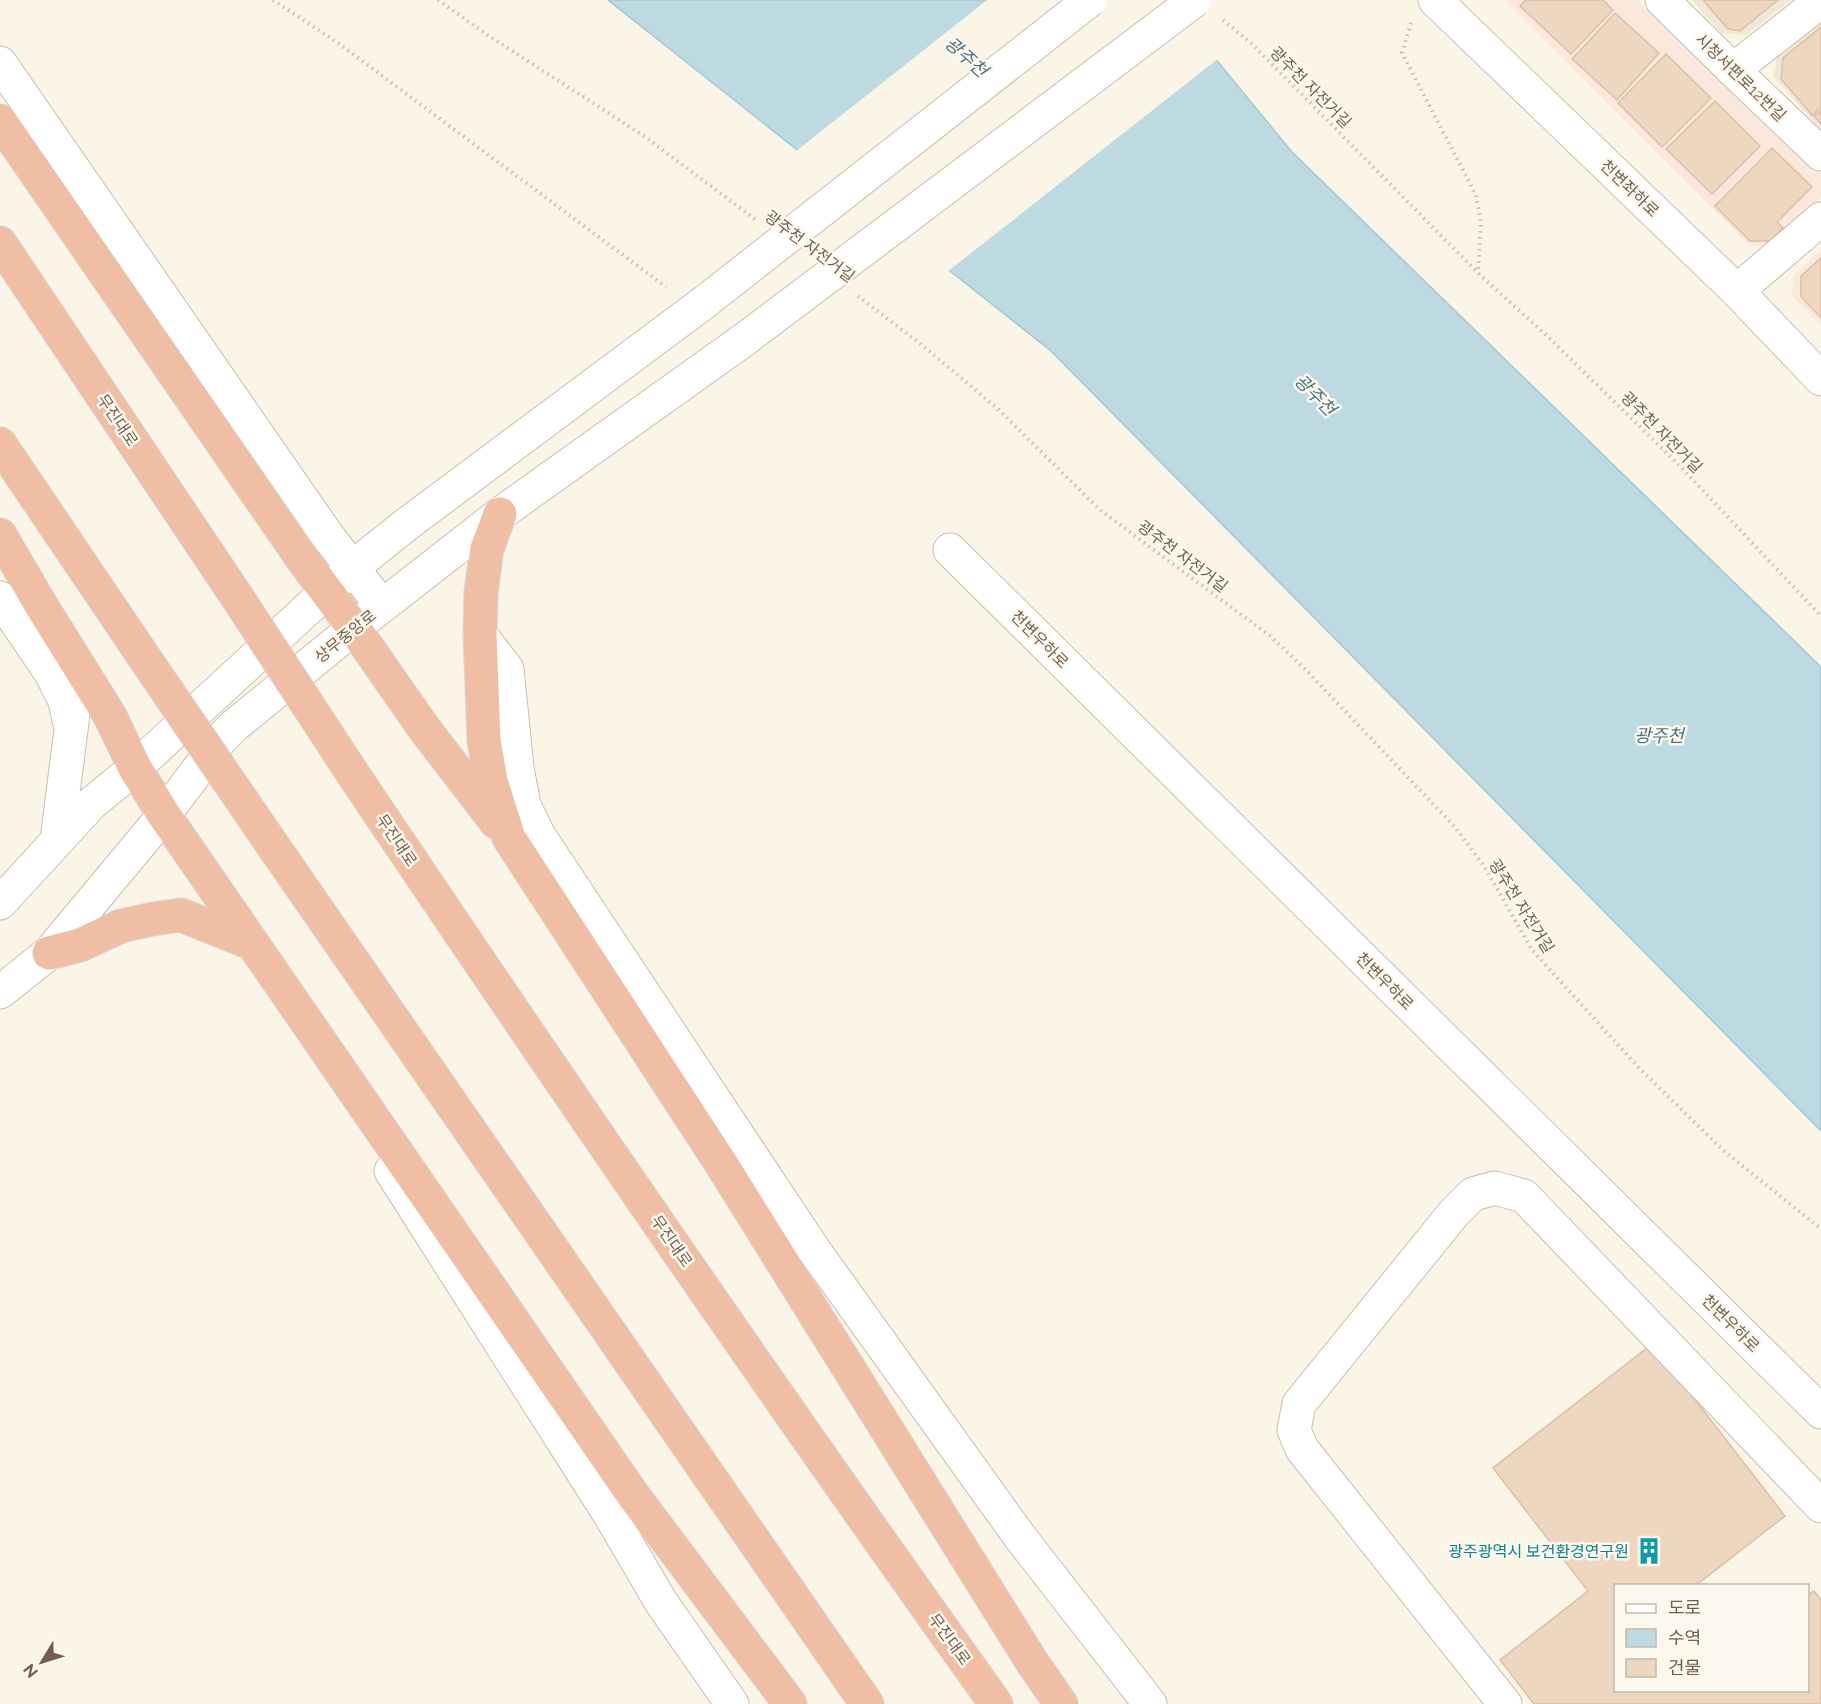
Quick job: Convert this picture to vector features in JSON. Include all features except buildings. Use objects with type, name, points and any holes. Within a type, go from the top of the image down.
[{"type":"highway","points":[[0,121],[303,560],[426,731],[509,838],[720,1162],[1060,1704]]},
{"type":"highway","name":"무진대로","points":[[0,243],[505,1000],[886,1550],[996,1704]]},
{"type":"highway","points":[[0,444],[269,840],[867,1704]]},
{"type":"highway","points":[[500,514],[487,549],[481,592],[480,634],[484,740],[491,781],[509,838]]},
{"type":"highway","points":[[0,535],[110,716],[135,768],[251,943],[633,1495],[790,1704]]},
{"type":"highway","points":[[49,953],[80,945],[121,926],[181,915],[251,943]]},
{"type":"street","points":[[0,903],[92,803],[135,768],[352,568],[407,524],[702,304],[1090,0]]},
{"type":"street","name":"시청서편로12번길","points":[[1662,0],[1821,154]]},
{"type":"street","points":[[1733,70],[1821,1]]},
{"type":"street","name":"상무중앙로","points":[[0,992],[49,953],[164,814],[221,739],[234,726],[354,628],[500,514],[1206,7]]},
{"type":"street","name":"천변좌하로","points":[[1423,11],[1737,291],[1821,379]]},
{"type":"street","points":[[0,63],[352,568],[382,606]]},
{"type":"street","points":[[1737,291],[1821,219]]},
{"type":"street","name":"천변우하로","points":[[950,550],[1821,1412]]},
{"type":"street","points":[[0,598],[51,673],[65,700],[71,732]]},
{"type":"street","points":[[480,634],[507,669],[517,768],[524,805],[538,836],[814,1250],[1020,1537],[1150,1704]]},
{"type":"street","points":[[57,840],[79,667]]},
{"type":"street","points":[[251,943],[255,960],[294,1024],[427,1226],[610,1515],[661,1602],[732,1704]]},
{"type":"street","points":[[1505,1704],[1302,1449],[1294,1430],[1299,1404],[1454,1213],[1473,1194],[1495,1188],[1524,1196],[1821,1506]]},
{"type":"path","points":[[273,0],[338,43],[666,287]]},
{"type":"path","name":"광주천 자전거길","points":[[438,0],[486,34],[644,136],[757,221]]},
{"type":"path","name":"광주천 자전거길","points":[[1206,7],[1251,43],[1478,273],[1545,334],[1676,462],[1821,616]]},
{"type":"path","points":[[1423,11],[1402,53],[1476,195],[1481,223],[1478,273]]},
{"type":"path","name":"광주천 자전거길","points":[[852,292],[927,349],[998,409],[1100,510],[1270,636],[1305,669],[1455,827],[1484,866],[1532,950],[1639,1068],[1725,1152],[1821,1229]]},
{"type":"shaded area","points":[[1505,0],[1637,0],[1821,173],[1821,198],[1771,247],[1749,245]]},
{"type":"shaded area","points":[[1692,0],[1791,0],[1746,35],[1721,33]]},
{"type":"shaded area","points":[[1821,20],[1821,130],[1774,77],[1777,55]]},
{"type":"shaded area","points":[[1821,250],[1821,325],[1792,296],[1793,276]]},
{"type":"water","name":"광주천","points":[[608,0],[1167,0],[1292,152],[1821,667],[1821,1131],[1051,351]]},
{"type":"pier","points":[[987,0],[1171,0],[1219,58],[947,272],[795,152]]},
{"type":"place","name":"광주광역시 보건환경연구원","points":[[1649,1551]]}]
